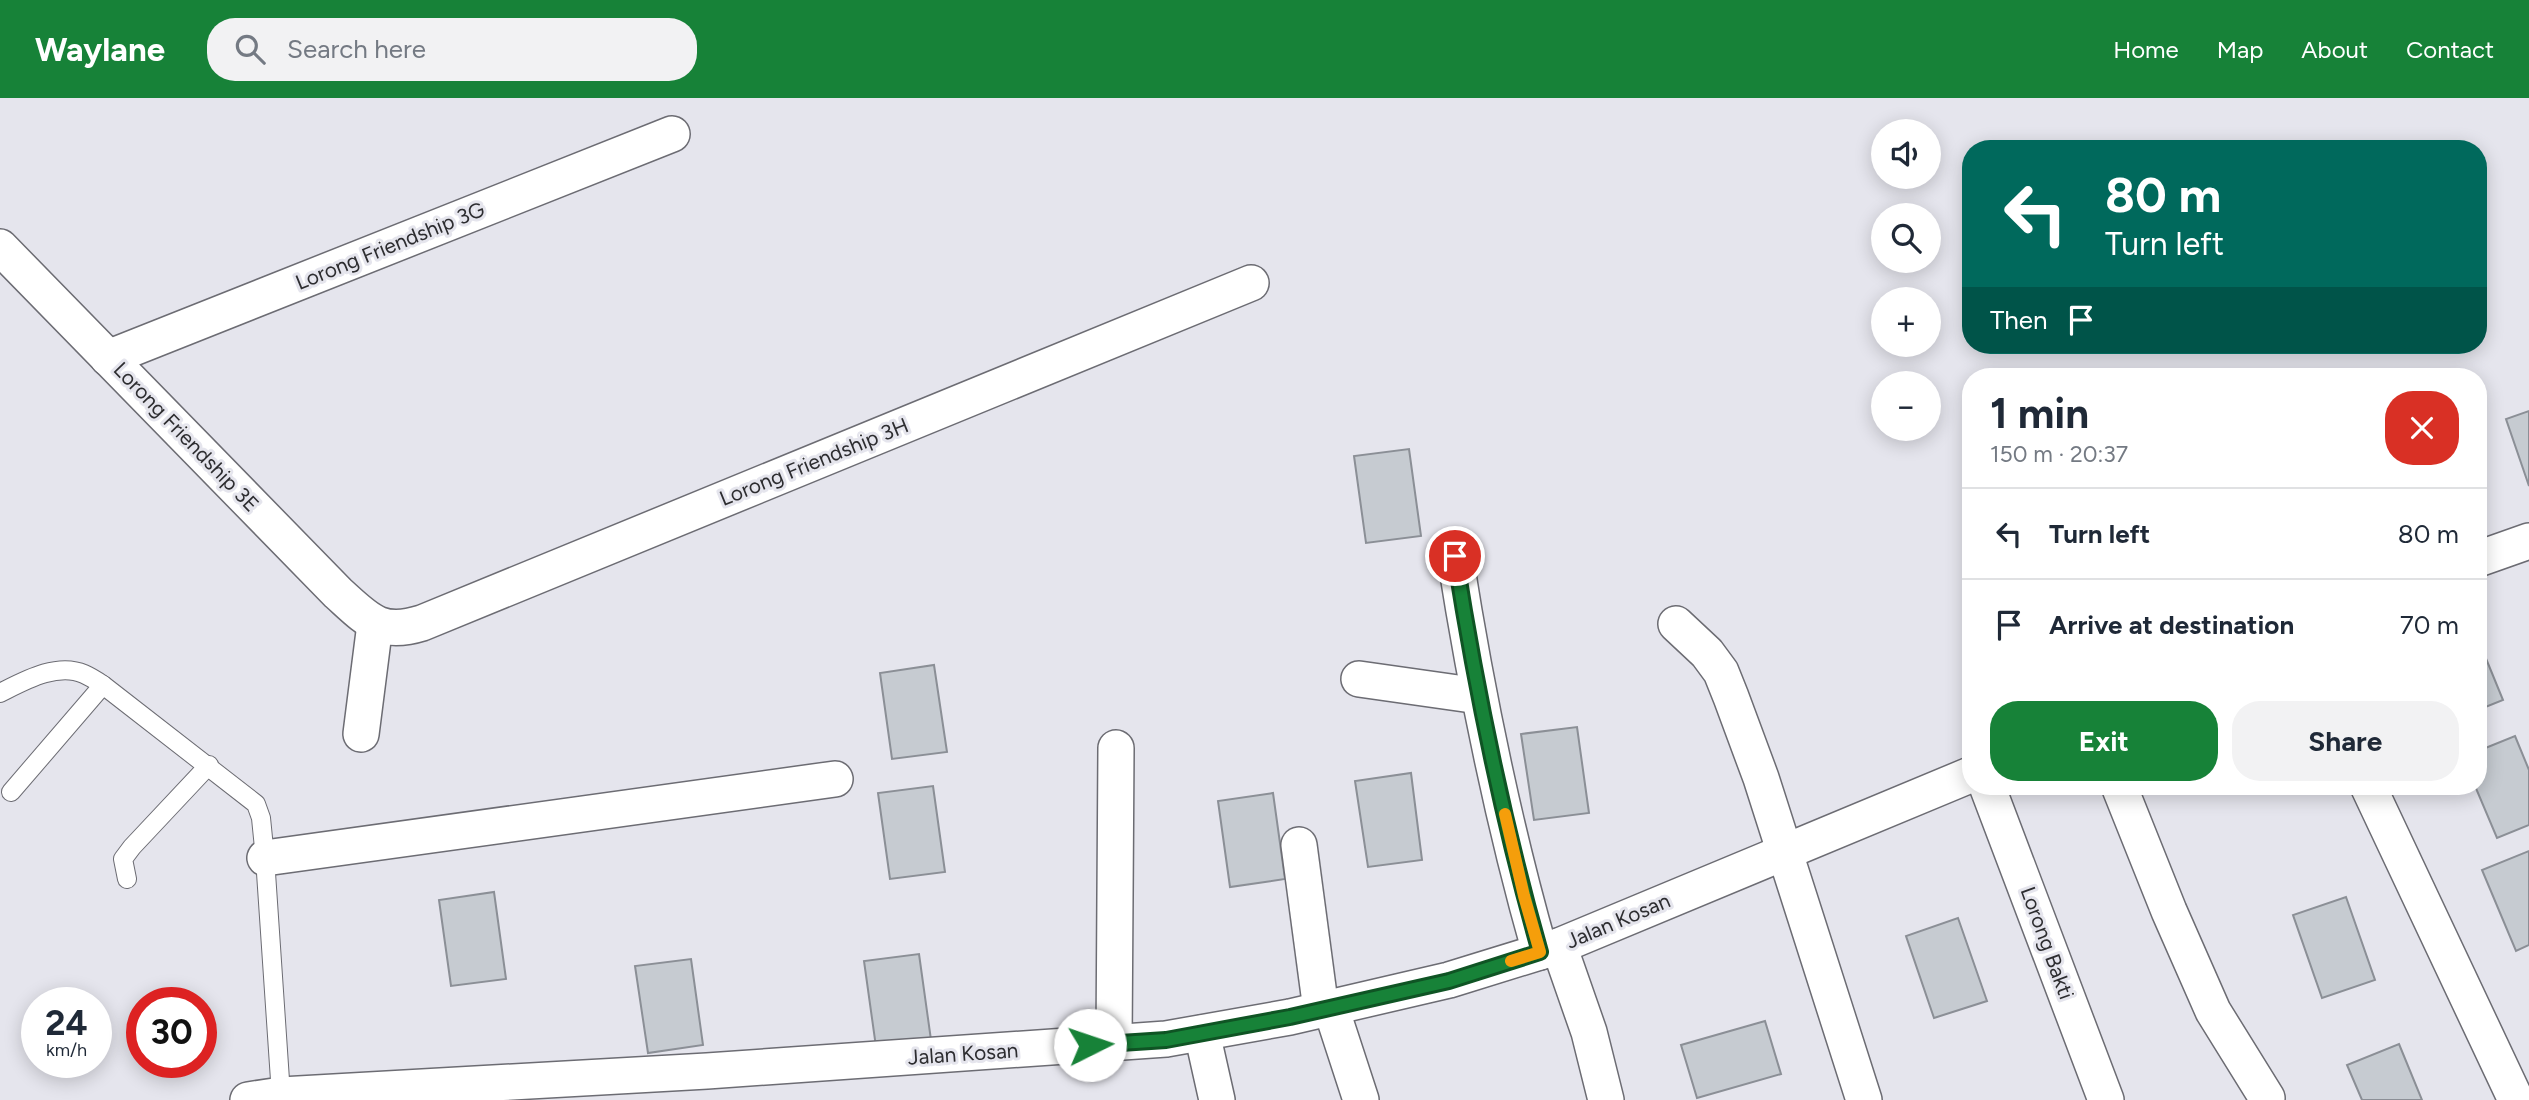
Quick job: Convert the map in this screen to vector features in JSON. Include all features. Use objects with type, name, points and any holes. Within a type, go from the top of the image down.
[{"type":"street","name":"Lorong Friendship 3G","points":[[108,358],[672,134]]},
{"type":"street","name":"Lorong Friendship 3E","points":[[0,247],[338,593],[375,624]]},
{"type":"street","name":"Lorong Friendship 3H","points":[[375,624],[390,629],[407,628],[422,623],[1251,283]]},
{"type":"street","points":[[2487,556],[2529,541]]},
{"type":"street","points":[[1455,556],[1479,696],[1524,896],[1589,1032],[1606,1100]]},
{"type":"street","points":[[361,734],[375,624]]},
{"type":"street","points":[[1676,624],[1696,641],[1721,672],[1761,778],[1864,1100]]},
{"type":"street","points":[[1359,679],[1479,696]]},
{"type":"street","points":[[1114,1043],[1116,748]]},
{"type":"street","name":"Jalan Kosan","points":[[264,1098],[1166,1040],[1326,1009],[1449,981],[1550,949],[1962,778]]},
{"type":"street","points":[[265,859],[835,779]]},
{"type":"street","name":"Lorong Bakti","points":[[1990,795],[2106,1100]]},
{"type":"street","points":[[2123,795],[2213,1011],[2267,1098]]},
{"type":"street","points":[[2372,795],[2516,1100]]},
{"type":"street","points":[[1298,845],[1326,1009],[1361,1100]]},
{"type":"street","points":[[1202,1033],[1217,1100]]},
{"type":"lane","points":[[0,694],[34,676],[59,671],[82,672],[209,765],[256,804],[261,818],[265,859],[264,1098]]},
{"type":"lane","points":[[11,792],[103,685]]},
{"type":"lane","points":[[127,879],[123,859],[132,846],[209,765]]},
{"type":"building","points":[[2529,411],[2529,486],[2506,419]]},
{"type":"building","points":[[1409,449],[1421,536],[1366,543],[1354,456]]},
{"type":"building","points":[[2487,661],[2503,700],[2487,706]]},
{"type":"building","points":[[934,665],[947,752],[892,759],[880,673]]},
{"type":"building","points":[[1577,727],[1589,813],[1534,820],[1521,734]]},
{"type":"building","points":[[2515,736],[2529,770],[2529,825],[2497,838],[2479,795],[2487,795],[2487,747]]},
{"type":"building","points":[[1411,773],[1422,860],[1368,867],[1355,781]]},
{"type":"building","points":[[933,786],[945,872],[890,879],[878,793]]},
{"type":"building","points":[[1273,793],[1285,879],[1230,887],[1218,801]]},
{"type":"building","points":[[2529,851],[2529,945],[2516,951],[2482,870]]},
{"type":"building","points":[[494,892],[506,979],[451,986],[439,900]]},
{"type":"building","points":[[2346,897],[2375,980],[2322,998],[2293,915]]},
{"type":"building","points":[[1958,918],[1987,1001],[1934,1018],[1906,936]]},
{"type":"building","points":[[919,954],[931,1040],[876,1047],[864,961]]},
{"type":"building","points":[[691,959],[703,1045],[648,1053],[635,966]]},
{"type":"building","points":[[1765,1021],[1781,1074],[1697,1098],[1681,1045]]},
{"type":"building","points":[[2399,1044],[2422,1100],[2362,1100],[2347,1065]]},
{"type":"slow traffic","points":[[1505,814],[1540,952],[1511,961]]},
{"type":"route","points":[[1090,1045],[1166,1040],[1290,1017],[1449,981],[1540,952],[1524,896],[1473,671],[1455,556]]}]
